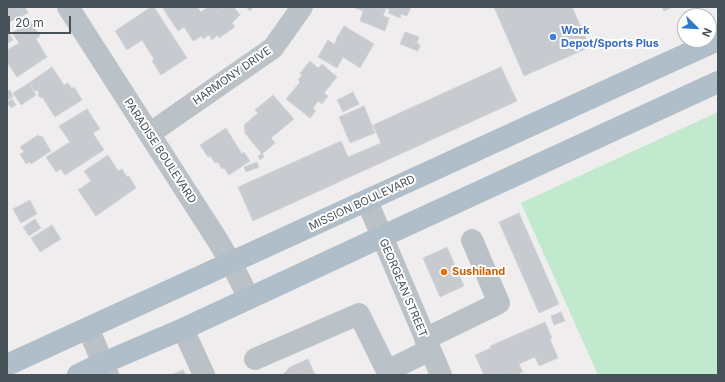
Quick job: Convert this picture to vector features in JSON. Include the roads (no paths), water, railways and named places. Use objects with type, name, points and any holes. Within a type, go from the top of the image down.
[{"type":"main road","name":"MISSION BOULEVARD","points":[[7,365],[718,40]]},
{"type":"main road","points":[[78,375],[105,369],[183,329],[249,298],[718,82]]},
{"type":"street","name":"PARADISE BOULEVARD","points":[[68,7],[218,241],[249,298]]},
{"type":"street","name":"HARMONY DRIVE","points":[[149,134],[273,48],[302,7]]},
{"type":"street","name":"GEORGEAN STREET","points":[[367,201],[381,237],[441,375]]},
{"type":"street","points":[[255,359],[359,314],[387,371],[427,344],[499,303],[472,240]]},
{"type":"street","points":[[88,328],[105,369]]},
{"type":"street","points":[[183,329],[204,375]]},
{"type":"place","name":"Work Depot/Sports Plus","points":[[553,37]]},
{"type":"place","name":"Sushiland","points":[[444,272]]}]
